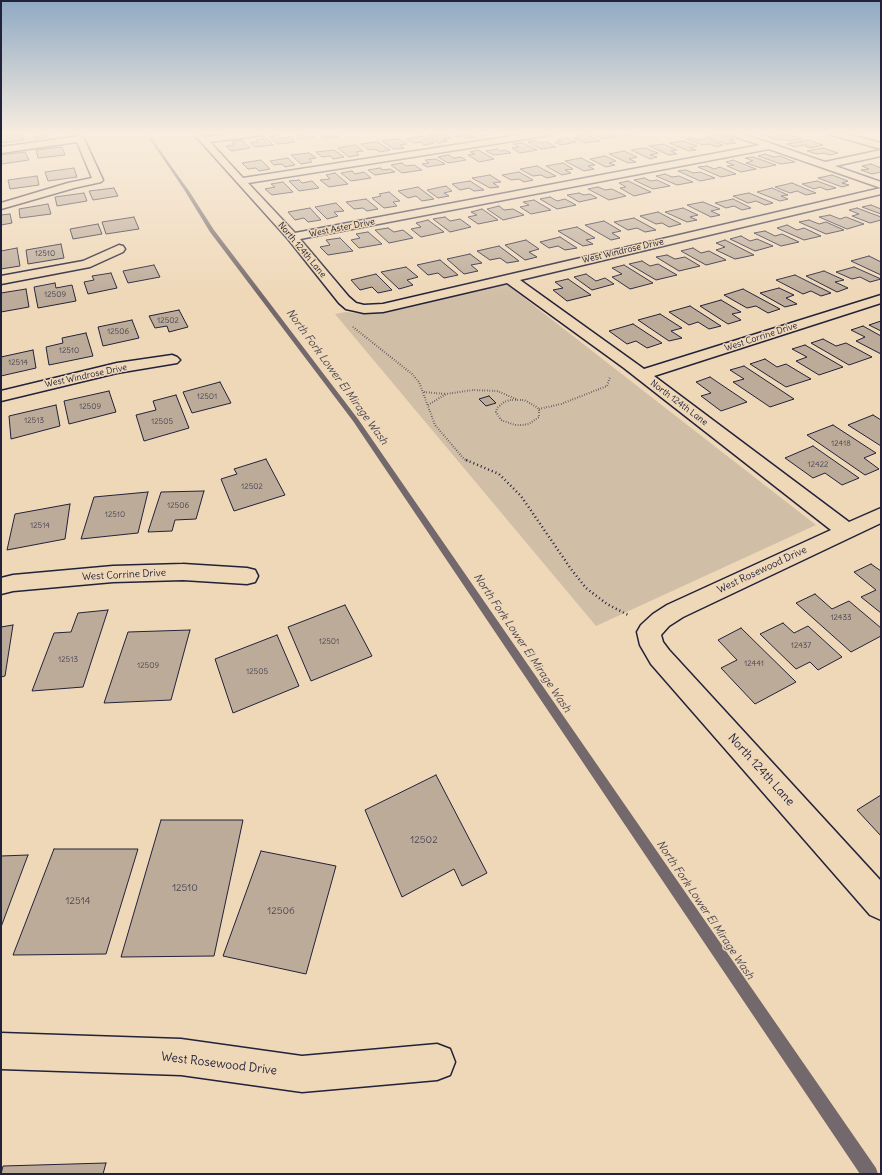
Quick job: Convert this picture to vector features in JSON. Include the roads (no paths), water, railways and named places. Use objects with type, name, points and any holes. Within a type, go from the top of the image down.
[{"type":"street","points":[[1,206],[66,187]]},
{"type":"street","name":"North 124th Lane","points":[[247,187],[292,237],[344,300],[351,306],[364,309]]},
{"type":"street","name":"West Aster Drive","points":[[292,237],[556,187]]},
{"type":"street","name":"West Windrose Drive","points":[[364,309],[383,308],[881,190]]},
{"type":"street","points":[[1,280],[86,264],[118,249]]},
{"type":"street","name":"North 124th Lane","points":[[509,278],[642,375],[847,531]]},
{"type":"street","name":"West Corrine Drive","points":[[642,375],[881,299]]},
{"type":"street","name":"West Windrose Drive","points":[[1,396],[117,368],[172,360]]},
{"type":"street","name":"West Rosewood Drive","points":[[649,632],[661,620],[675,611],[881,515]]},
{"type":"street","name":"West Corrine Drive","points":[[1,586],[14,583],[113,574],[183,572],[247,576]]},
{"type":"street","name":"North 124th Lane","points":[[649,632],[652,645],[660,657],[881,904]]},
{"type":"street","name":"West Rosewood Drive","points":[[1,1050],[181,1057],[302,1074],[437,1062]]},
{"type":"waterway","name":"North Fork Lower El Mirage Wash","points":[[184,187],[212,231],[356,420],[870,1174]]}]
